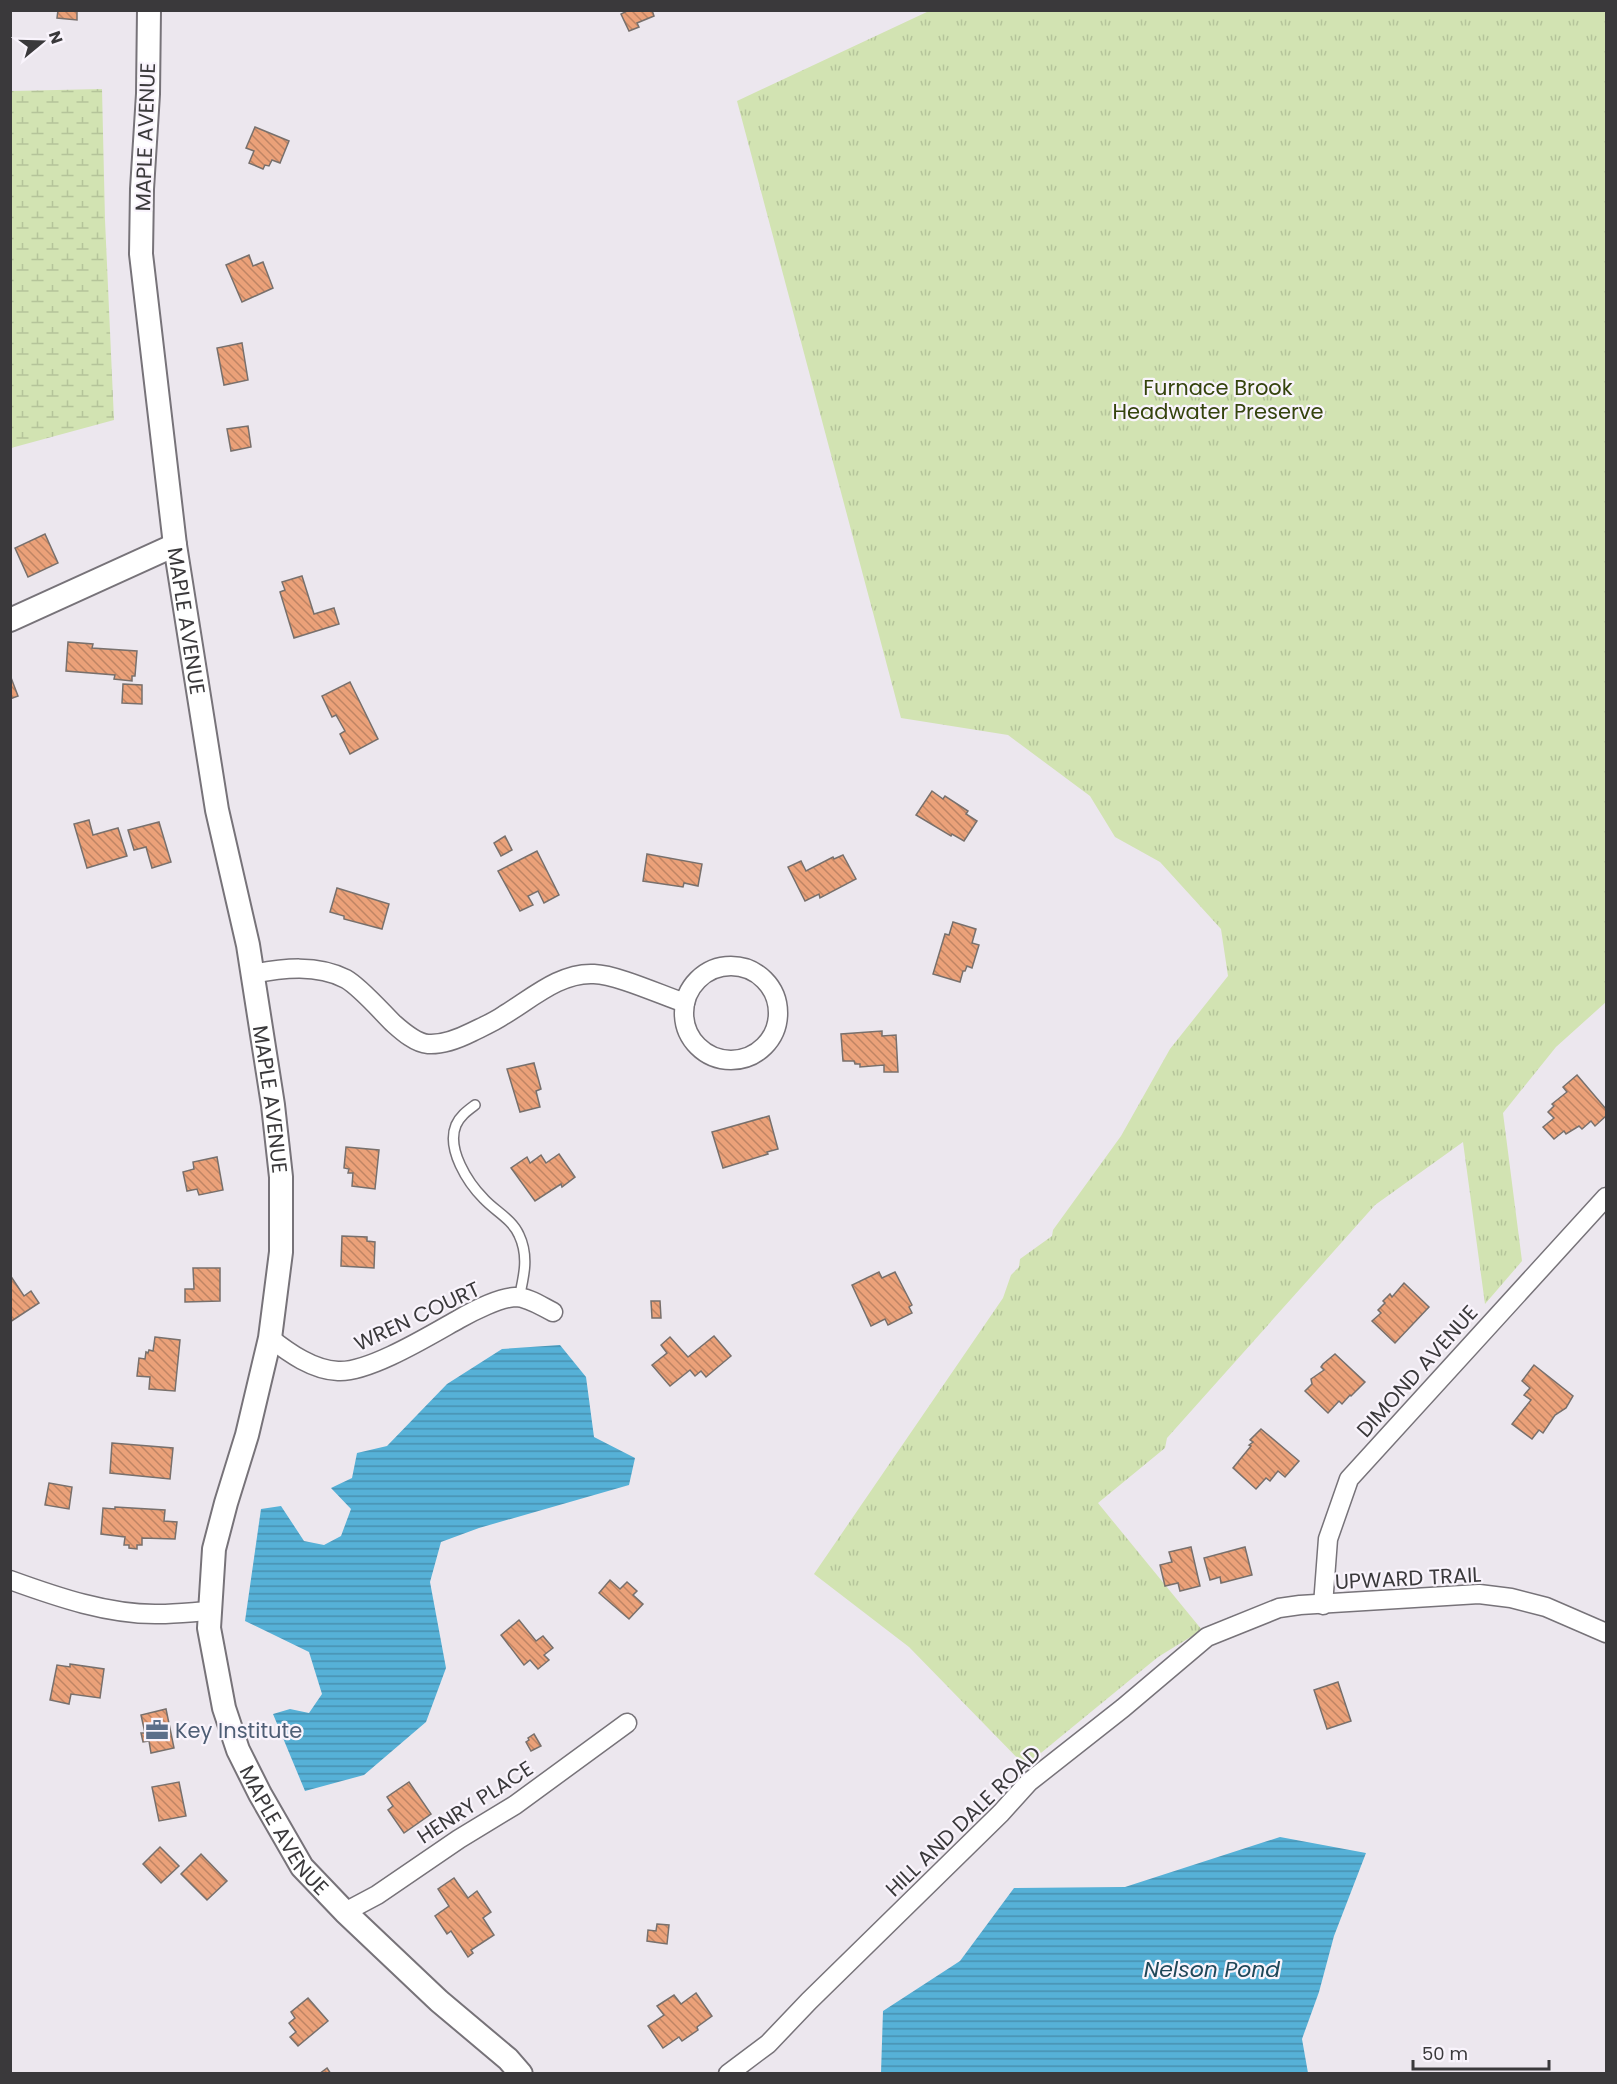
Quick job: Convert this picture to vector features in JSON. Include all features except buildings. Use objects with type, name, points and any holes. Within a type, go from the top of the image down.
[{"type":"street","name":"MAPLE AVENUE","points":[[149,10],[141,254],[175,545],[217,810],[248,945],[273,1105],[281,1177],[281,1252],[270,1338],[247,1435],[225,1503],[214,1549],[209,1628],[224,1708],[238,1750],[260,1794],[302,1867],[345,1912],[439,2001],[508,2059],[521,2073]]},
{"type":"street","points":[[10,620],[175,545]]},
{"type":"street","points":[[723,966],[737,966],[750,970],[768,984],[774,994],[778,1018],[767,1043],[755,1053],[741,1059],[726,1060],[711,1055],[698,1046],[689,1033],[685,1019],[685,1003],[690,990],[710,971],[723,966]]},
{"type":"street","points":[[252,974],[280,969],[309,968],[348,980],[396,1026],[412,1038],[426,1044],[444,1043],[463,1037],[501,1017],[560,980],[576,975],[595,974],[612,977],[685,1003]]},
{"type":"street","name":"DIMOND AVENUE","points":[[1318,1604],[1328,1539],[1349,1479],[1606,1197]]},
{"type":"street","name":"WREN COURT","points":[[270,1338],[288,1353],[308,1363],[336,1371],[349,1371],[365,1367],[419,1342],[471,1312],[512,1297],[519,1298]]},
{"type":"street","points":[[519,1298],[553,1312]]},
{"type":"street","points":[[10,1580],[46,1593],[112,1610],[157,1614],[210,1611]]},
{"type":"street","name":"UPWARD TRAIL","points":[[1318,1604],[1479,1594],[1511,1598],[1546,1607],[1606,1634]]},
{"type":"street","name":"HILL AND DALE ROAD","points":[[728,2073],[768,2044],[1001,1813],[1029,1782],[1123,1708],[1207,1637],[1279,1608],[1318,1604]]},
{"type":"street","name":"HENRY PLACE","points":[[345,1912],[377,1895],[459,1839],[515,1805],[627,1724]]},
{"type":"lane","points":[[475,1105],[462,1115],[457,1123],[453,1133],[456,1152],[471,1185],[484,1200],[512,1224],[519,1234],[525,1255],[525,1273],[519,1298]]},
{"type":"green space","name":"Furnace Brook Headwater Preserve","points":[[929,11],[1606,11],[1606,1002],[1556,1047],[1503,1113],[1522,1261],[1485,1304],[1463,1142],[1375,1205],[1167,1438],[1165,1448],[1098,1503],[1202,1630],[1158,1657],[1025,1766],[909,1647],[814,1574],[1003,1298],[1011,1275],[1019,1267],[1020,1259],[1052,1236],[1053,1230],[1121,1136],[1170,1049],[1228,976],[1221,929],[1160,862],[1115,837],[1090,796],[1008,735],[901,718],[737,101]]},
{"type":"green space","points":[[102,89],[114,420],[11,448],[11,91]]},
{"type":"water","points":[[560,1345],[586,1377],[594,1437],[635,1458],[629,1485],[479,1528],[441,1542],[430,1582],[446,1668],[426,1722],[364,1775],[305,1791],[273,1714],[290,1709],[309,1713],[322,1694],[309,1652],[245,1621],[261,1509],[281,1506],[304,1541],[324,1545],[341,1536],[351,1509],[331,1488],[352,1478],[357,1453],[387,1446],[447,1384],[502,1349]]},
{"type":"water","name":"Nelson Pond","points":[[1280,1837],[1366,1853],[1334,1936],[1319,1992],[1302,2039],[1308,2073],[881,2073],[883,2011],[960,1961],[1014,1888],[1125,1887]]},
{"type":"place","name":"Key Institute","points":[[157,1730]]}]
